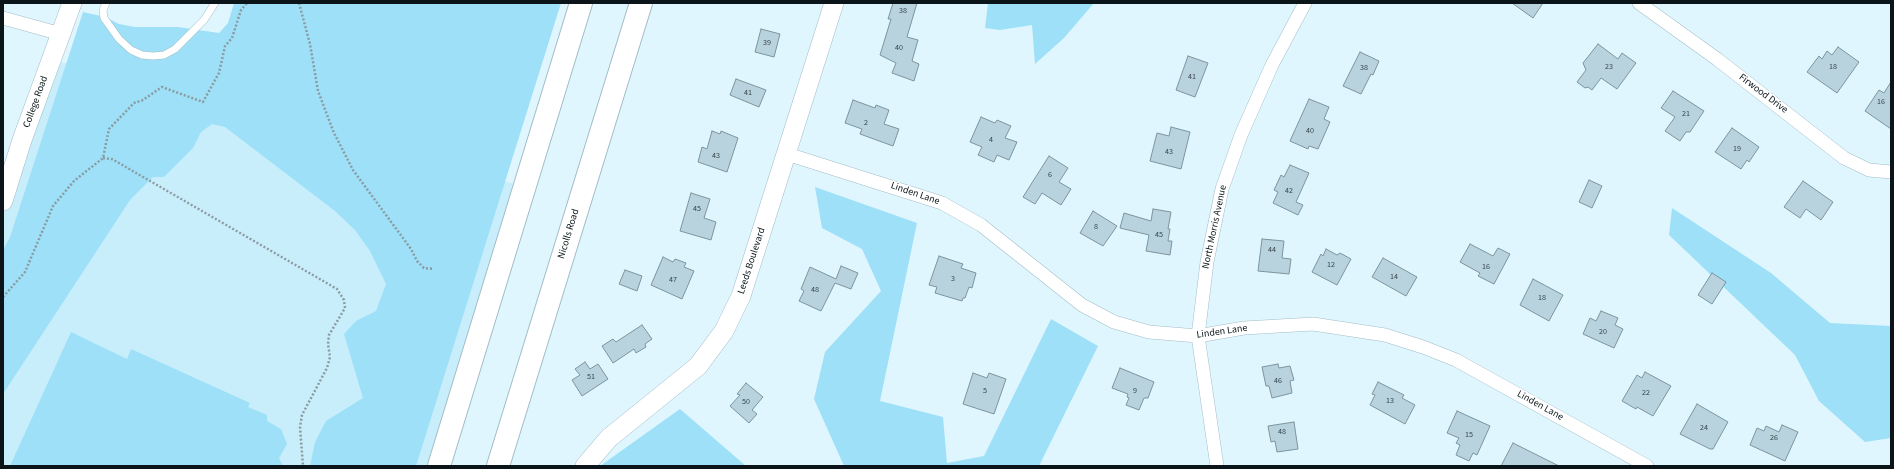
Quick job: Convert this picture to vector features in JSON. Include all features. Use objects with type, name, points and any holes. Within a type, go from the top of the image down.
[{"type":"highway","name":"Nicolls Road","points":[[498,466],[641,3]]},
{"type":"highway","points":[[439,466],[581,4]]},
{"type":"street","name":"College Road","points":[[3,201],[22,140],[72,3]]},
{"type":"street","name":"Leeds Boulevard","points":[[585,466],[609,438],[698,366],[720,336],[741,296],[834,3]]},
{"type":"street","name":"North Morris Avenue","points":[[1217,466],[1198,336],[1207,262],[1222,189],[1272,65],[1305,3]]},
{"type":"street","name":"Firwood Drive","points":[[1638,3],[1716,59],[1844,158],[1869,170],[1891,172]]},
{"type":"street","points":[[3,18],[61,34]]},
{"type":"street","name":"Linden Lane","points":[[787,154],[942,202],[981,225],[1082,305],[1114,322],[1149,332],[1198,336],[1244,328],[1313,324],[1385,335],[1456,360],[1647,466]]},
{"type":"lane","points":[[106,3],[103,10],[104,18],[119,39],[131,50],[142,55],[153,56],[164,55],[175,49],[204,20],[215,3]]},
{"type":"path","points":[[3,297],[25,272],[53,206],[74,181],[103,158],[109,129],[134,103],[143,100],[162,87],[203,102],[219,74],[225,46],[232,38],[241,10],[247,3]]},
{"type":"path","points":[[298,3],[310,44],[318,91],[334,133],[354,170],[411,249],[417,261],[424,268],[434,269]]},
{"type":"path","points":[[103,158],[112,159],[337,289],[344,300],[345,308],[329,335],[328,344],[330,357],[327,368],[302,415],[300,427],[303,466]]},
{"type":"shaded area","points":[[234,3],[561,3],[416,466],[310,466],[315,442],[326,421],[363,398],[344,334],[356,321],[376,311],[386,284],[370,251],[355,230],[335,211],[225,127],[212,124],[201,132],[193,148],[164,177],[153,177],[130,200],[3,394],[3,250],[10,237],[83,12],[105,17],[119,24],[135,27],[178,27],[219,33],[228,23]]},
{"type":"shaded area","points":[[988,3],[1094,3],[1064,38],[1035,64],[1032,25],[1000,30],[985,28]]},
{"type":"shaded area","points":[[52,60],[208,98],[525,187],[439,466],[3,466],[3,201]]},
{"type":"shaded area","points":[[815,187],[917,223],[880,401],[943,417],[947,463],[984,456],[1051,319],[1098,346],[1039,466],[844,466],[814,399],[825,352],[881,291],[862,249],[822,228]]},
{"type":"shaded area","points":[[1672,208],[1771,273],[1830,323],[1891,326],[1891,438],[1865,442],[1819,401],[1795,355],[1669,235]]},
{"type":"shaded area","points":[[71,332],[127,359],[131,349],[250,403],[248,407],[267,415],[267,421],[281,429],[287,444],[279,458],[283,466],[10,466]]},
{"type":"shaded area","points":[[680,409],[746,466],[600,466]]},
{"type":"building","points":[[893,3],[917,3],[907,37],[918,40],[912,61],[919,64],[914,81],[892,73],[896,63],[880,55],[891,19],[888,19]]},
{"type":"building","points":[[1512,3],[1543,3],[1533,18]]},
{"type":"building","points":[[761,29],[780,34],[774,57],[755,52]]},
{"type":"building","points":[[1598,44],[1618,59],[1622,53],[1636,63],[1617,89],[1601,78],[1592,90],[1588,87],[1585,88],[1577,82],[1586,70],[1583,63]]},
{"type":"building","points":[[1838,47],[1859,62],[1837,93],[1807,72],[1819,56],[1822,59],[1827,51],[1832,55]]},
{"type":"building","points":[[1360,52],[1379,61],[1373,75],[1371,74],[1361,94],[1343,86]]},
{"type":"building","points":[[1188,56],[1208,63],[1195,97],[1176,90]]},
{"type":"building","points":[[736,79],[766,90],[759,107],[730,95]]},
{"type":"building","points":[[1891,82],[1891,129],[1865,111],[1879,90],[1884,93]]},
{"type":"building","points":[[1673,91],[1704,111],[1690,132],[1686,132],[1680,141],[1665,131],[1675,117],[1661,108]]},
{"type":"building","points":[[1309,99],[1329,107],[1324,119],[1330,122],[1318,149],[1309,146],[1308,149],[1290,141]]},
{"type":"building","points":[[853,100],[875,108],[876,105],[889,110],[884,124],[899,129],[893,146],[860,134],[862,129],[845,123]]},
{"type":"building","points":[[981,117],[995,123],[997,120],[1011,126],[1005,138],[1017,142],[1009,160],[997,155],[994,162],[978,155],[982,147],[970,142]]},
{"type":"building","points":[[1171,127],[1190,132],[1181,169],[1150,161],[1157,133],[1169,136]]},
{"type":"building","points":[[1732,128],[1759,147],[1749,162],[1747,160],[1741,169],[1715,152]]},
{"type":"building","points":[[712,131],[720,134],[721,131],[738,138],[727,172],[698,162],[702,147],[707,149]]},
{"type":"building","points":[[1049,156],[1068,168],[1059,182],[1071,189],[1061,205],[1042,193],[1035,204],[1023,197]]},
{"type":"building","points":[[1290,165],[1309,173],[1296,202],[1303,205],[1298,215],[1273,203],[1278,192],[1274,190],[1281,175],[1284,177]]},
{"type":"building","points":[[1589,180],[1602,186],[1592,208],[1579,202]]},
{"type":"building","points":[[1803,181],[1833,202],[1821,220],[1806,209],[1800,218],[1784,207]]},
{"type":"building","points":[[691,193],[710,199],[704,218],[716,222],[711,240],[680,231]]},
{"type":"building","points":[[1153,209],[1171,212],[1168,229],[1170,229],[1168,241],[1172,241],[1170,255],[1146,251],[1149,235],[1120,228],[1124,213],[1151,221]]},
{"type":"building","points":[[1093,211],[1117,226],[1103,246],[1080,233]]},
{"type":"building","points":[[1262,239],[1284,241],[1282,258],[1291,259],[1289,274],[1258,271]]},
{"type":"building","points":[[1470,244],[1493,256],[1498,248],[1510,254],[1494,284],[1478,276],[1480,273],[1460,262]]},
{"type":"building","points":[[1326,249],[1337,255],[1340,253],[1351,259],[1337,285],[1312,272],[1321,254],[1323,256]]},
{"type":"building","points":[[939,256],[963,264],[961,268],[976,273],[972,288],[969,287],[965,298],[963,298],[962,301],[935,293],[937,287],[929,285]]},
{"type":"building","points":[[663,257],[673,262],[675,259],[686,263],[684,267],[694,271],[682,299],[651,285]]},
{"type":"building","points":[[1383,258],[1417,277],[1406,296],[1372,277]]},
{"type":"building","points":[[841,266],[858,273],[851,289],[835,283],[821,311],[799,301],[804,291],[801,289],[810,267],[836,279]]},
{"type":"building","points":[[625,270],[642,276],[637,291],[619,284]]},
{"type":"building","points":[[1712,273],[1726,282],[1712,304],[1698,295]]},
{"type":"building","points":[[1533,279],[1563,295],[1549,321],[1520,305]]},
{"type":"building","points":[[1601,311],[1618,318],[1615,325],[1623,329],[1614,348],[1583,334],[1590,318],[1596,321]]},
{"type":"building","points":[[642,325],[652,339],[645,344],[646,347],[636,353],[634,349],[613,363],[602,346],[613,339],[616,342]]},
{"type":"building","points":[[585,362],[590,369],[598,364],[608,379],[582,396],[572,380],[580,375],[575,369]]},
{"type":"building","points":[[1278,364],[1279,368],[1290,366],[1294,380],[1290,381],[1292,393],[1272,398],[1269,386],[1266,386],[1262,367]]},
{"type":"building","points":[[1120,368],[1154,382],[1148,398],[1144,398],[1139,410],[1126,405],[1129,398],[1127,397],[1128,394],[1112,388]]},
{"type":"building","points":[[1645,372],[1671,386],[1653,416],[1622,401],[1637,375],[1642,378]]},
{"type":"building","points":[[973,373],[987,378],[989,373],[1006,379],[994,414],[963,404]]},
{"type":"building","points":[[1378,382],[1404,395],[1402,398],[1415,405],[1405,424],[1370,405],[1375,395],[1372,394]]},
{"type":"building","points":[[746,383],[763,397],[752,410],[757,414],[749,423],[730,406],[740,395],[737,394]]},
{"type":"building","points":[[1697,404],[1728,422],[1713,449],[1710,449],[1680,434]]},
{"type":"building","points":[[1457,411],[1490,426],[1477,455],[1473,453],[1469,461],[1456,455],[1460,445],[1456,443],[1459,438],[1447,433]]},
{"type":"building","points":[[1294,422],[1298,449],[1277,452],[1275,441],[1271,442],[1268,426]]},
{"type":"building","points":[[1782,425],[1798,432],[1785,461],[1750,445],[1757,428],[1764,431],[1766,426],[1779,432]]},
{"type":"building","points":[[1513,443],[1559,466],[1501,466]]}]
